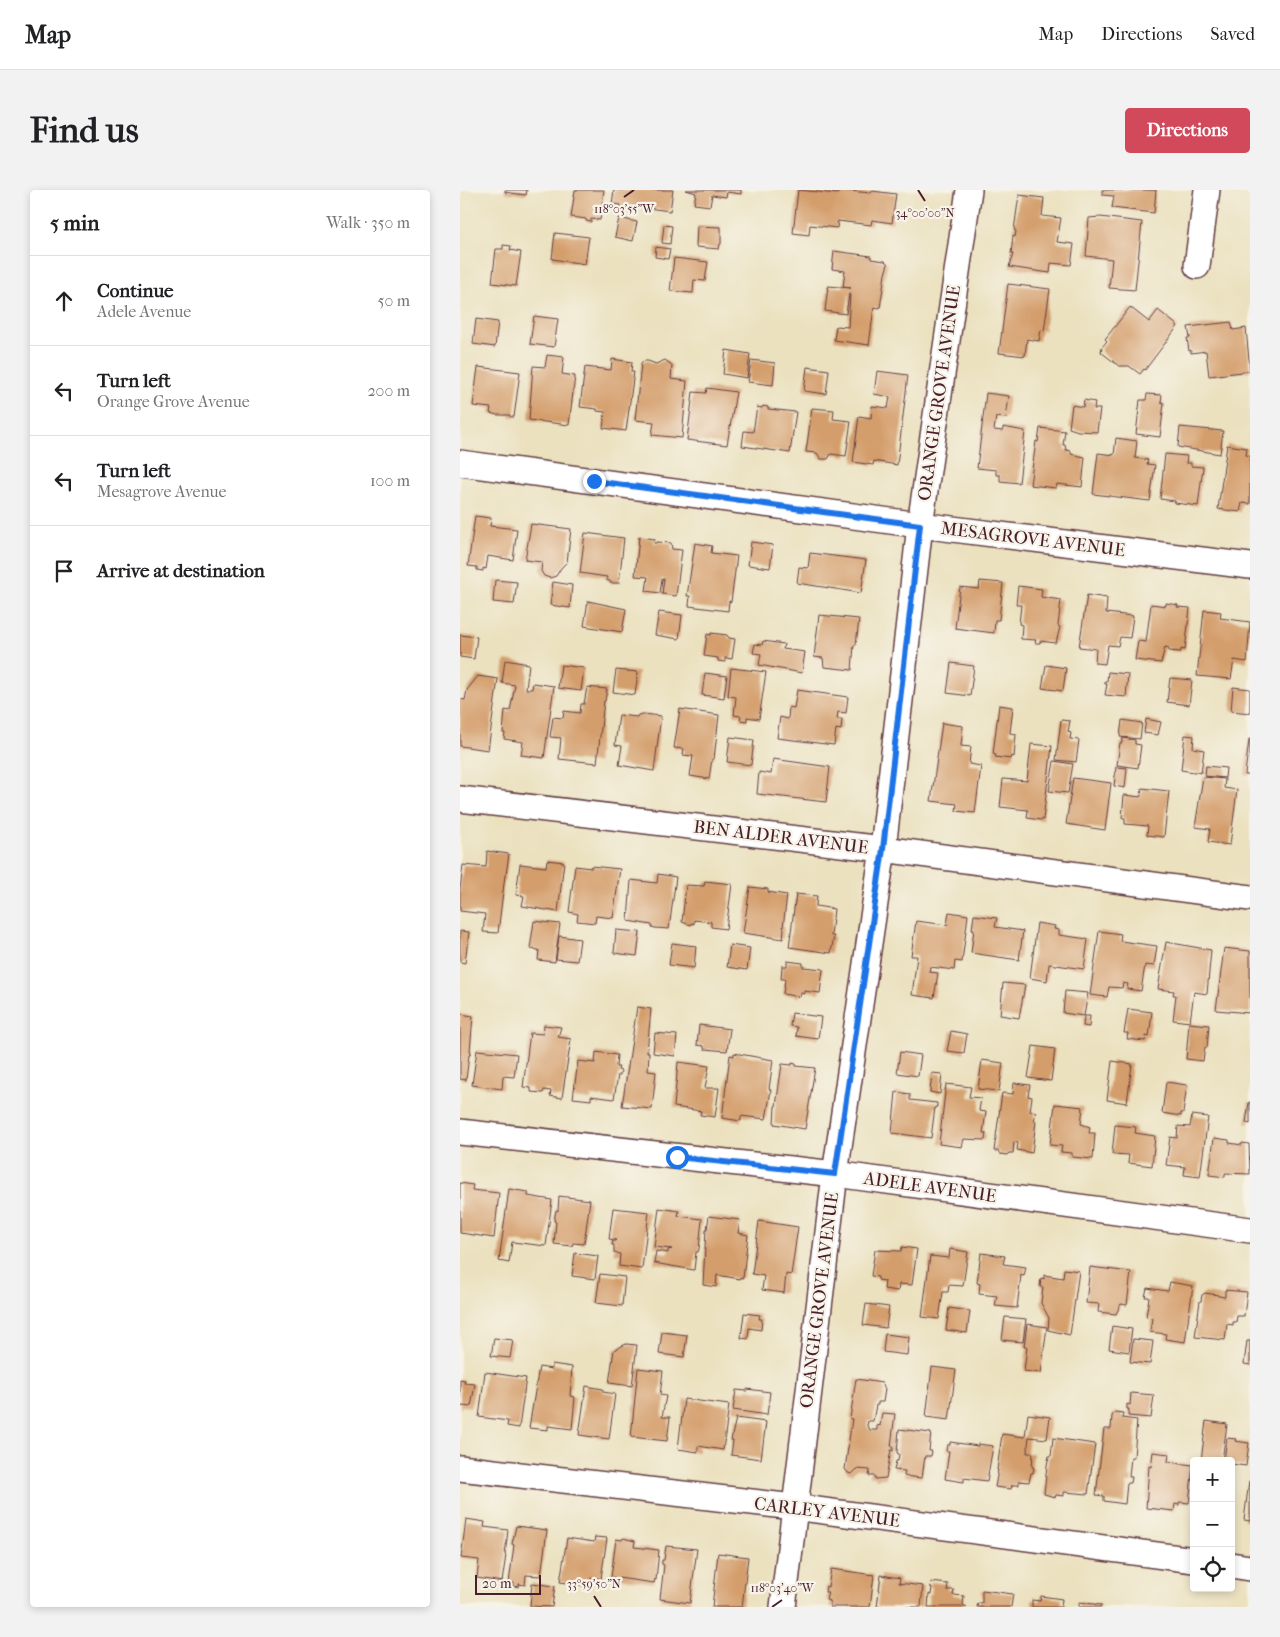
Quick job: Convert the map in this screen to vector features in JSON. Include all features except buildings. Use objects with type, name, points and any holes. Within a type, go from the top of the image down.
[{"type":"street","name":"ORANGE GROVE AVENUE","points":[[783,1607],[835,1174],[883,849],[920,525],[968,190]]},
{"type":"street","points":[[1197,266],[1207,190]]},
{"type":"street","name":"MESAGROVE AVENUE","points":[[460,464],[920,525],[1250,566]]},
{"type":"street","name":"BEN ALDER AVENUE","points":[[460,799],[883,849],[1250,898]]},
{"type":"street","name":"ADELE AVENUE","points":[[460,1132],[835,1174],[1250,1230]]},
{"type":"street","name":"CARLEY AVENUE","points":[[460,1468],[794,1507],[1190,1559]]},
{"type":"street","points":[[1235,1566],[1250,1568]]},
{"type":"route","points":[[594,481],[920,525],[883,849],[835,1174],[677,1157]]}]
